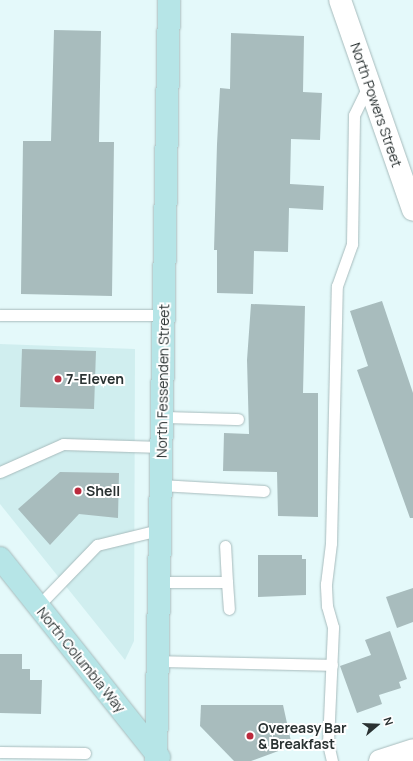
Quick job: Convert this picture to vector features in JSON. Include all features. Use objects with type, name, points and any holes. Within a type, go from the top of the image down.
[{"type":"main road","name":"North Fessenden Street","points":[[158,759],[156,661],[165,315],[169,0]]},
{"type":"main road","name":"North Columbia Way","points":[[0,558],[158,759]]},
{"type":"street","name":"North Powers Street","points":[[340,0],[413,210]]},
{"type":"street","points":[[380,761],[412,751]]},
{"type":"lane","points":[[332,761],[328,743],[333,627],[327,606],[326,584],[331,543],[337,286],[352,244],[354,115],[369,83]]},
{"type":"lane","points":[[0,315],[165,315]]},
{"type":"lane","points":[[162,417],[238,419]]},
{"type":"lane","points":[[0,472],[63,444],[162,447]]},
{"type":"lane","points":[[160,485],[264,491]]},
{"type":"lane","points":[[38,606],[97,545],[160,530]]},
{"type":"lane","points":[[225,546],[226,582],[229,609]]},
{"type":"lane","points":[[158,582],[226,582]]},
{"type":"lane","points":[[156,661],[332,665]]},
{"type":"lane","points":[[0,752],[85,753]]},
{"type":"shaded area","points":[[0,344],[135,349],[134,641],[125,660],[0,504]]},
{"type":"building","points":[[54,30],[101,31],[99,142],[114,142],[112,296],[21,294],[23,141],[51,141]]},
{"type":"building","points":[[231,33],[304,36],[303,92],[322,93],[320,140],[291,139],[290,184],[324,186],[323,210],[289,208],[288,252],[254,251],[253,294],[217,293],[217,250],[214,250],[220,88],[230,89]]},
{"type":"building","points":[[382,301],[413,393],[413,518],[410,518],[357,370],[368,366],[350,311]]},
{"type":"building","points":[[251,304],[305,306],[303,393],[318,393],[318,517],[278,516],[277,472],[223,471],[224,433],[249,434],[247,360]]},
{"type":"building","name":"7-Eleven","points":[[22,349],[96,351],[94,409],[20,407]]},
{"type":"building","name":"Shell","points":[[60,472],[119,473],[118,518],[79,514],[50,545],[18,509]]},
{"type":"building","points":[[258,555],[302,555],[302,559],[306,559],[306,595],[258,597]]},
{"type":"building","points":[[413,588],[413,622],[397,628],[386,597]]},
{"type":"building","points":[[390,631],[407,679],[399,682],[401,688],[379,695],[382,704],[357,713],[340,666],[371,655],[365,640]]},
{"type":"building","points":[[0,654],[22,654],[22,669],[30,669],[30,680],[42,680],[41,714],[0,713]]},
{"type":"building","name":"Overeasy Bar & Breakfast","points":[[201,705],[283,705],[292,746],[251,761],[234,761],[200,726]]},
{"type":"place","name":"7-Eleven","points":[[58,379]]},
{"type":"place","name":"Shell","points":[[78,491]]},
{"type":"place","name":"Overeasy Bar & Breakfast","points":[[250,736]]}]
